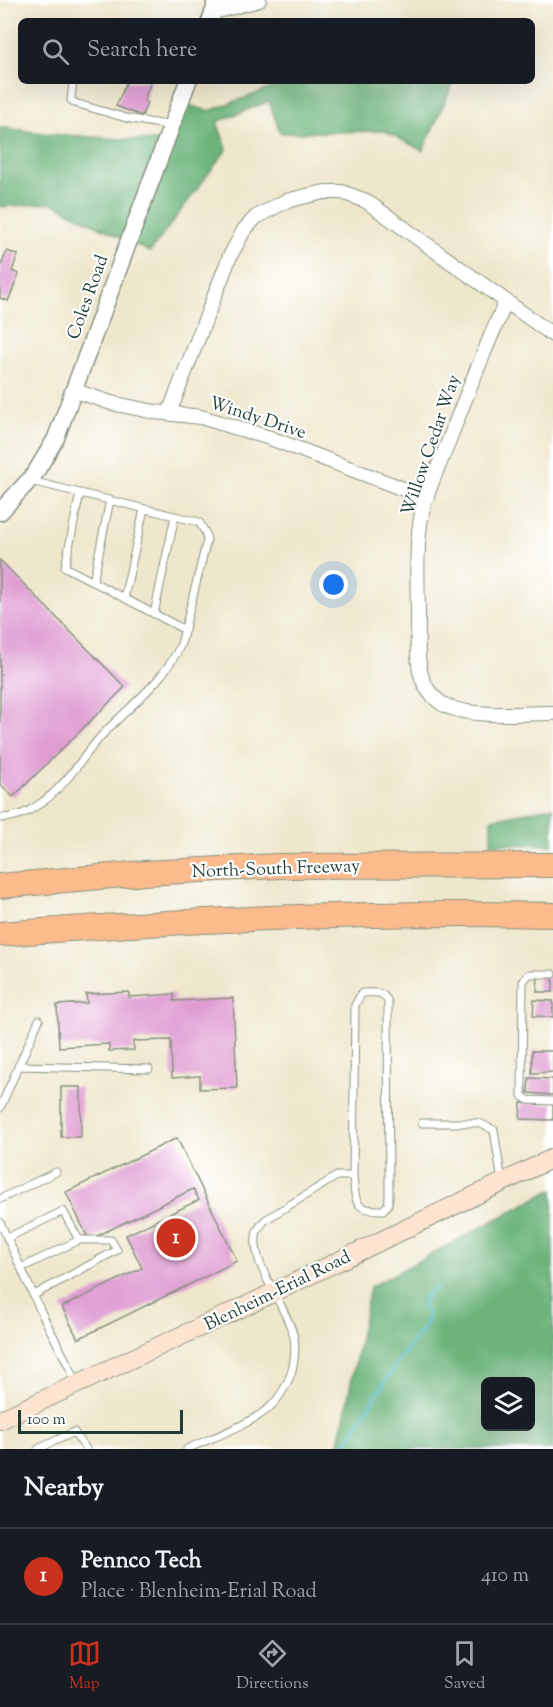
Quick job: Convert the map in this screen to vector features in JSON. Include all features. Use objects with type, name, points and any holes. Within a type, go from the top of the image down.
[{"type":"highway","name":"North-South Freeway","points":[[0,886],[145,873],[278,866],[553,865]]},
{"type":"highway","points":[[0,934],[264,917],[462,913],[553,915]]},
{"type":"highway","points":[[0,945],[75,928]]},
{"type":"main road","name":"Blenheim-Erial Road","points":[[0,1420],[273,1293],[553,1158]]},
{"type":"street","points":[[213,11],[259,0]]},
{"type":"street","name":"Coles Road","points":[[0,512],[29,481],[56,438],[187,84]]},
{"type":"street","points":[[169,413],[230,256],[244,230],[256,217],[286,201],[325,192],[342,192],[366,201],[553,335]]},
{"type":"street","name":"Willow Cedar Way","points":[[506,301],[478,366],[423,510],[417,567],[420,676],[427,689],[439,702],[465,712],[553,713]]},
{"type":"street","name":"Windy Drive","points":[[74,390],[111,403],[201,417],[270,438],[427,498]]},
{"type":"lane","points":[[74,84],[71,100],[75,103],[126,118],[171,126]]},
{"type":"lane","points":[[0,818],[14,818],[38,806],[60,787],[102,735],[149,689],[177,653],[207,540],[199,522],[29,481]]},
{"type":"lane","points":[[80,493],[65,567],[184,630]]},
{"type":"lane","points":[[93,582],[110,500]]},
{"type":"lane","points":[[124,598],[144,508]]},
{"type":"lane","points":[[154,614],[175,516]]},
{"type":"lane","points":[[553,974],[529,974],[523,982],[522,1084],[522,1096],[528,1100],[553,1101]]},
{"type":"lane","points":[[362,993],[380,993],[386,996],[388,1002],[388,1205],[383,1210],[366,1210],[360,1207],[356,1200],[352,1176],[355,1005],[362,993]]},
{"type":"lane","points":[[0,1108],[39,1020]]},
{"type":"lane","points":[[18,1066],[149,1069]]},
{"type":"lane","points":[[422,1123],[479,1123],[494,1130],[502,1182]]},
{"type":"lane","points":[[0,1199],[56,1172]]},
{"type":"lane","points":[[187,1449],[257,1416],[270,1407],[288,1383],[293,1367],[294,1337],[273,1293],[256,1248],[257,1230],[265,1220],[337,1176],[352,1176]]},
{"type":"lane","points":[[7,1238],[63,1211],[79,1240]]},
{"type":"lane","points":[[0,1222],[78,1384]]},
{"type":"lane","points":[[21,1268],[79,1240],[111,1240],[117,1250],[34,1295]]},
{"type":"lane","points":[[38,1449],[74,1432],[86,1449]]},
{"type":"green space","points":[[282,84],[453,84],[423,151],[385,131],[280,133],[269,101],[217,122],[227,149],[150,252],[52,203],[0,207],[0,127],[49,134],[167,142],[181,103],[209,111]]},
{"type":"green space","points":[[553,807],[553,845],[491,844],[491,819]]},
{"type":"green space","points":[[553,1189],[553,1449],[338,1449],[370,1287]]},
{"type":"building","points":[[126,84],[150,84],[142,116],[116,106]]},
{"type":"building","points":[[7,251],[18,255],[12,271],[19,274],[8,301],[0,298],[0,268]]},
{"type":"building","points":[[0,560],[125,687],[13,797],[0,784]]},
{"type":"building","points":[[538,975],[553,976],[553,992],[537,992]]},
{"type":"building","points":[[129,992],[129,997],[174,994],[174,1001],[233,998],[237,1088],[200,1089],[200,1076],[172,1078],[171,1040],[133,1041],[134,1050],[109,1051],[109,1044],[59,1047],[57,1005],[87,1003],[86,994]]},
{"type":"building","points":[[534,1000],[553,1001],[553,1017],[533,1016]]},
{"type":"building","points":[[532,1051],[553,1051],[553,1072],[532,1073]]},
{"type":"building","points":[[529,1078],[553,1079],[553,1095],[528,1093]]},
{"type":"building","points":[[61,1087],[81,1087],[81,1137],[61,1137]]},
{"type":"building","points":[[521,1103],[553,1104],[553,1120],[520,1119]]},
{"type":"building","points":[[177,1138],[237,1261],[78,1339],[62,1307],[142,1268],[126,1235],[199,1200],[193,1189],[89,1240],[66,1192]]},
{"type":"waterway","points":[[342,1449],[395,1366],[426,1324],[427,1313],[422,1305],[427,1295],[438,1286]]},
{"type":"place","name":"Pennco Tech","points":[[176,1238]]}]
